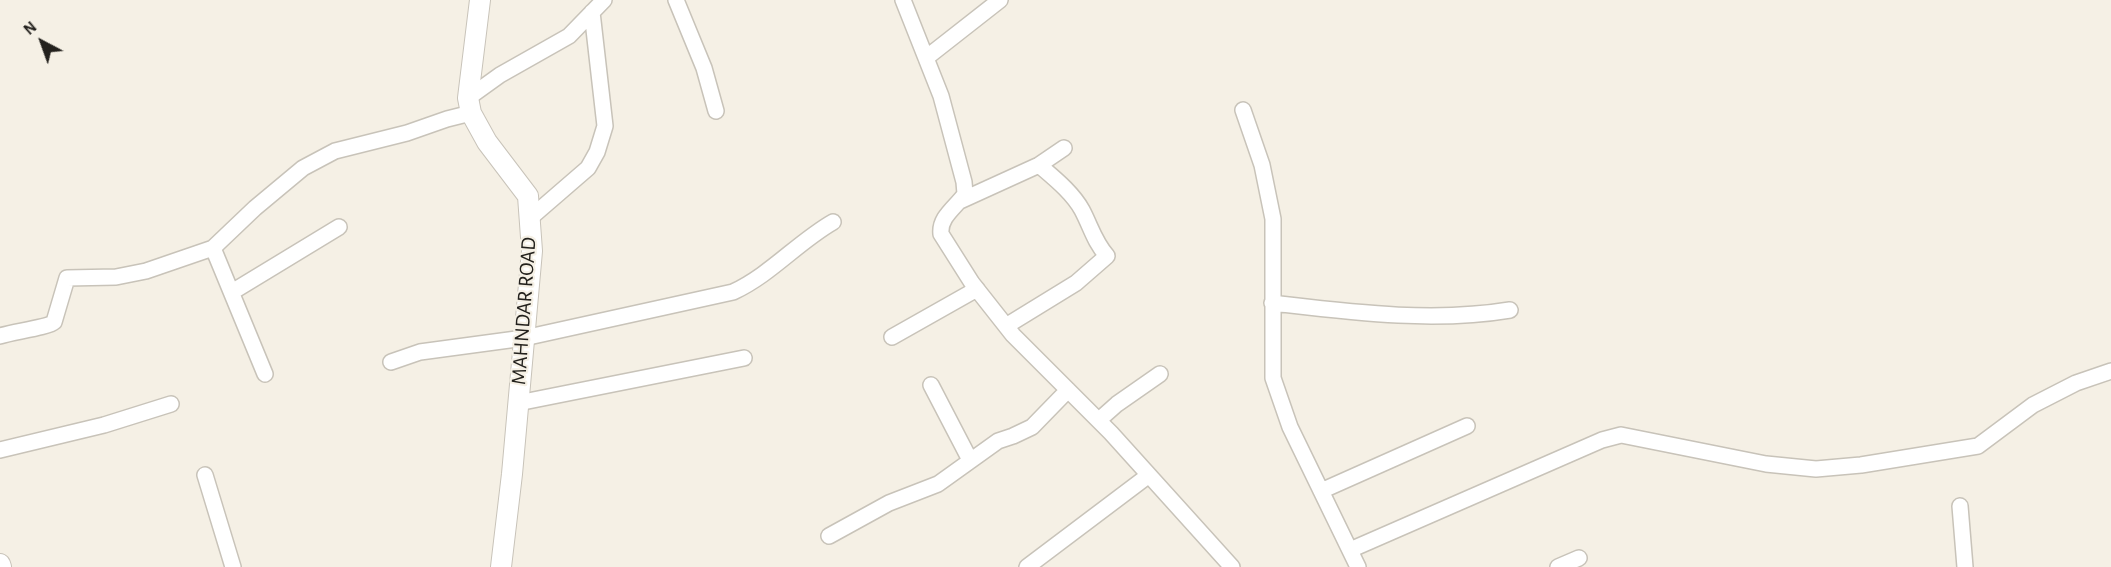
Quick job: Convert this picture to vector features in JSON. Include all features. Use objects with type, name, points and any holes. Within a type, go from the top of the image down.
[{"type":"street","points":[[470,105],[480,0]]},
{"type":"street","points":[[0,336],[50,326],[54,322],[67,278],[116,277],[146,271],[213,248],[262,201],[303,168],[335,151],[407,133],[447,118],[470,105],[500,75],[569,36],[604,0]]},
{"type":"street","points":[[676,0],[701,59],[716,111]]},
{"type":"street","points":[[903,0],[941,96],[964,182],[964,194],[944,219],[940,226],[941,234],[976,289],[1006,326],[1099,420],[1232,567]]},
{"type":"street","points":[[926,58],[1000,0]]},
{"type":"street","points":[[529,219],[588,168],[601,141],[605,126],[592,12]]},
{"type":"street","name":"MAHNDAR ROAD","points":[[470,105],[487,142],[528,196],[532,251],[501,567]]},
{"type":"street","points":[[1243,110],[1262,165],[1274,219],[1273,378],[1290,427],[1358,567]]},
{"type":"street","points":[[960,201],[1039,165],[1064,148]]},
{"type":"street","points":[[1006,326],[1076,284],[1107,256],[1096,244],[1081,208],[1063,185],[1039,165]]},
{"type":"street","points":[[391,362],[420,352],[524,338],[733,292],[756,279],[803,241],[833,222]]},
{"type":"street","points":[[232,292],[339,227]]},
{"type":"street","points":[[213,248],[265,374]]},
{"type":"street","points":[[891,337],[976,289]]},
{"type":"street","points":[[1272,303],[1343,311],[1444,316],[1467,316],[1510,310]]},
{"type":"street","points":[[518,403],[744,358]]},
{"type":"street","points":[[1350,550],[1602,440],[1621,435],[1766,464],[1816,469],[1861,465],[1978,446],[2033,405],[2076,383],[2111,371]]},
{"type":"street","points":[[1099,420],[1160,374]]},
{"type":"street","points":[[931,385],[970,460]]},
{"type":"street","points":[[829,536],[888,503],[938,484],[998,441],[1032,427],[1068,390]]},
{"type":"street","points":[[0,450],[104,424],[171,404]]},
{"type":"street","points":[[1321,491],[1467,426]]},
{"type":"street","points":[[205,475],[233,567]]},
{"type":"street","points":[[1027,567],[1149,476]]},
{"type":"street","points":[[1960,506],[1965,567]]},
{"type":"street","points":[[1558,567],[1579,558]]}]
